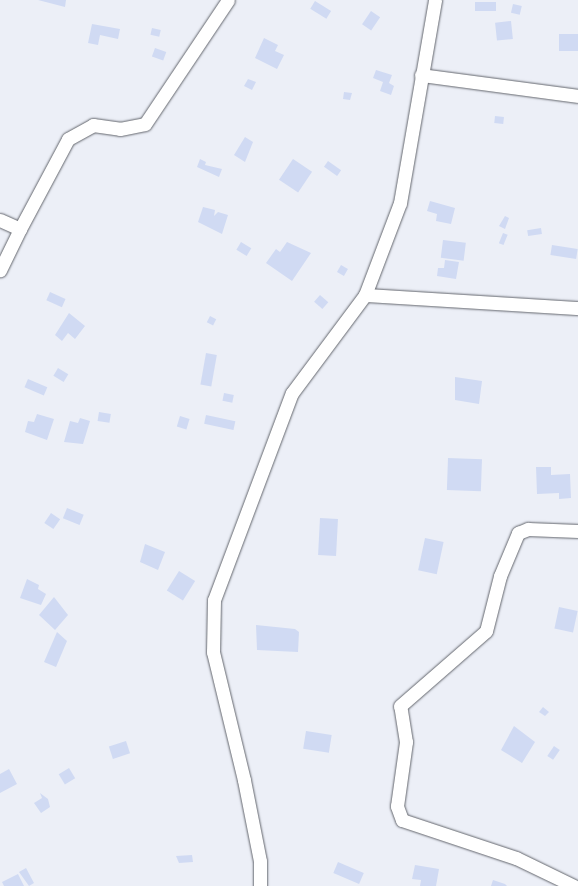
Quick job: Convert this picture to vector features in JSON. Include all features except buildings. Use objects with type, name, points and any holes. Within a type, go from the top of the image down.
[{"type":"street","points":[[0,270],[68,139],[93,125],[120,129],[145,124],[228,0]]},
{"type":"street","points":[[260,886],[260,860],[244,780],[213,652],[214,600],[292,393],[365,296],[405,188],[421,75],[435,0]]},
{"type":"street","points":[[421,75],[578,96]]},
{"type":"street","points":[[0,220],[20,229]]},
{"type":"street","points":[[365,296],[578,308]]},
{"type":"street","points":[[574,886],[516,858],[402,820],[397,806],[406,742],[400,706],[486,631],[500,576],[518,533],[528,528],[578,531]]}]
